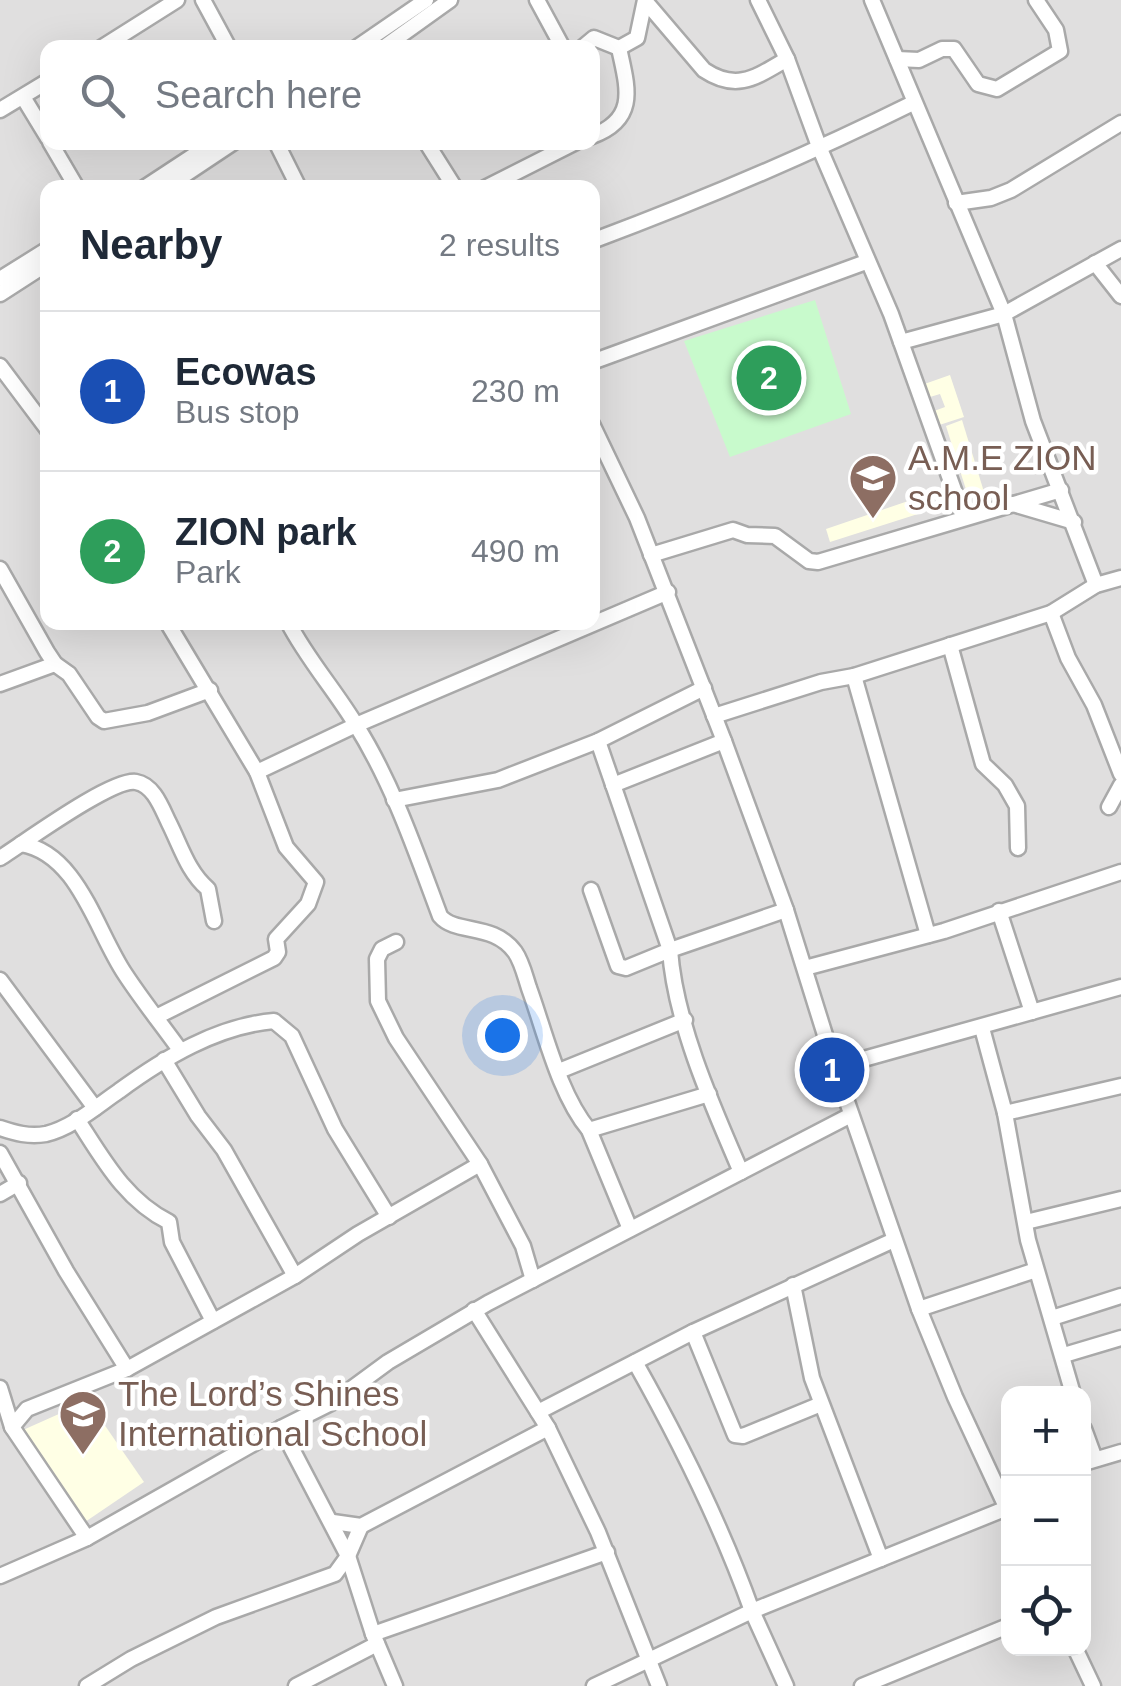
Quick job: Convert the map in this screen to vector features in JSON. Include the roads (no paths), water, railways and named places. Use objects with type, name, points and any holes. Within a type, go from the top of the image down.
[{"type":"street","points":[[114,40],[176,0]]},
{"type":"street","points":[[202,0],[224,40]]},
{"type":"street","points":[[371,40],[426,0]]},
{"type":"street","points":[[394,40],[450,0]]},
{"type":"street","points":[[537,0],[560,40]]},
{"type":"street","points":[[758,0],[787,59],[820,149],[901,342],[964,518]]},
{"type":"street","points":[[872,0],[1004,314],[1033,420],[1096,586]]},
{"type":"street","points":[[896,58],[919,60],[942,49],[954,49],[978,84],[996,89],[1060,51],[1056,30],[1036,0]]},
{"type":"street","points":[[646,1],[715,78],[741,81],[787,59]]},
{"type":"street","points":[[619,48],[637,38],[646,1]]},
{"type":"street","points":[[600,40],[619,48]]},
{"type":"street","points":[[600,133],[627,106],[619,48]]},
{"type":"street","points":[[0,110],[40,86]]},
{"type":"street","points":[[23,97],[40,125]]},
{"type":"street","points":[[600,238],[820,149],[913,103]]},
{"type":"street","points":[[956,202],[992,198],[1011,190],[1121,124]]},
{"type":"street","points":[[55,150],[72,180]]},
{"type":"street","points":[[156,180],[202,150]]},
{"type":"street","points":[[177,180],[222,150]]},
{"type":"street","points":[[280,150],[295,180]]},
{"type":"street","points":[[431,150],[450,180]]},
{"type":"street","points":[[502,180],[560,150]]},
{"type":"street","points":[[845,270],[856,235]]},
{"type":"street","points":[[901,342],[1004,314],[1121,248]]},
{"type":"street","points":[[0,279],[40,254]]},
{"type":"street","points":[[600,359],[866,262]]},
{"type":"street","points":[[1095,262],[1121,296]]},
{"type":"street","points":[[0,294],[40,268]]},
{"type":"street","points":[[0,366],[40,419]]},
{"type":"street","points":[[600,449],[668,592],[724,741],[806,968],[835,1067],[919,1309],[1001,1483]]},
{"type":"street","points":[[651,555],[733,530],[775,536],[818,562],[1061,490]]},
{"type":"street","points":[[1013,504],[1074,522]]},
{"type":"street","points":[[0,569],[55,664],[70,674],[98,717],[104,720],[148,713],[210,690]]},
{"type":"street","points":[[714,716],[821,682],[854,676],[1051,612],[1096,586],[1121,578]]},
{"type":"street","points":[[600,621],[668,592]]},
{"type":"street","points":[[1051,612],[1121,774]]},
{"type":"street","points":[[156,1016],[274,958],[278,952],[276,939],[296,920],[315,891],[316,882],[286,847],[257,772],[172,630]]},
{"type":"street","points":[[293,630],[356,725],[394,800],[444,922],[488,931],[514,952],[558,1070],[589,1130],[630,1230]]},
{"type":"street","points":[[257,772],[356,725],[579,630]]},
{"type":"street","points":[[950,645],[983,764],[1005,785],[1017,806],[1018,848]]},
{"type":"street","points":[[0,684],[55,664]]},
{"type":"street","points":[[854,676],[928,935]]},
{"type":"street","points":[[394,800],[498,780],[598,740],[704,688]]},
{"type":"street","points":[[598,740],[670,950],[670,970],[709,1094],[741,1172]]},
{"type":"street","points":[[613,785],[724,741]]},
{"type":"street","points":[[0,858],[21,844],[41,840],[119,785],[134,782],[146,786],[158,800],[194,877],[208,889],[214,921]]},
{"type":"street","points":[[1109,807],[1121,785]]},
{"type":"street","points":[[41,840],[73,880],[125,974],[180,1050]]},
{"type":"street","points":[[806,968],[928,935],[1121,872]]},
{"type":"street","points":[[591,890],[618,966],[626,968],[786,910]]},
{"type":"street","points":[[999,911],[1032,1012]]},
{"type":"street","points":[[396,942],[382,949],[378,959],[378,1001],[396,1038],[480,1164],[524,1246],[533,1280]]},
{"type":"street","points":[[0,980],[95,1108]]},
{"type":"street","points":[[835,1067],[1121,987]]},
{"type":"street","points":[[0,1128],[28,1136],[47,1134],[95,1108],[180,1050],[274,1020],[292,1036],[335,1129],[389,1216]]},
{"type":"street","points":[[558,1070],[685,1020]]},
{"type":"street","points":[[982,1028],[1005,1113],[1036,1270],[1071,1386]]},
{"type":"street","points":[[164,1060],[224,1150],[295,1276]]},
{"type":"street","points":[[1005,1113],[1121,1086]]},
{"type":"street","points":[[589,1130],[709,1094]]},
{"type":"street","points":[[0,1576],[87,1538],[281,1428],[336,1402],[388,1362],[474,1310],[851,1114]]},
{"type":"street","points":[[77,1119],[126,1191],[144,1208],[170,1222],[172,1242],[213,1320]]},
{"type":"street","points":[[0,1153],[127,1369]]},
{"type":"street","points":[[12,1428],[27,1409],[127,1369],[295,1276],[480,1164]]},
{"type":"street","points":[[0,1194],[19,1183]]},
{"type":"street","points":[[1026,1222],[1121,1199]]},
{"type":"street","points":[[538,1412],[693,1332],[894,1240]]},
{"type":"street","points":[[919,1309],[1036,1270]]},
{"type":"street","points":[[793,1285],[821,1404],[881,1560]]},
{"type":"street","points":[[1052,1318],[1121,1296]]},
{"type":"street","points":[[474,1310],[548,1428],[607,1552],[659,1686]]},
{"type":"street","points":[[693,1332],[735,1435],[743,1436],[821,1404]]},
{"type":"street","points":[[1064,1355],[1121,1338]]},
{"type":"street","points":[[635,1362],[686,1457],[786,1686]]},
{"type":"street","points":[[0,1388],[12,1428],[87,1538]]},
{"type":"street","points":[[281,1428],[348,1556],[375,1639],[396,1686]]},
{"type":"street","points":[[332,1522],[361,1526],[548,1428]]},
{"type":"street","points":[[1091,1461],[1121,1452]]},
{"type":"street","points":[[594,1686],[734,1618],[1001,1513]]},
{"type":"street","points":[[96,1684],[130,1658],[216,1617],[335,1574],[361,1526]]},
{"type":"street","points":[[296,1686],[375,1639],[607,1552]]},
{"type":"street","points":[[335,1574],[359,1591]]},
{"type":"street","points":[[734,1618],[763,1635]]},
{"type":"street","points":[[862,1686],[1001,1629]]},
{"type":"street","points":[[1079,1656],[1092,1686]]},
{"type":"place","name":"ZION park","points":[[769,378]]},
{"type":"place","name":"A.M.E ZION school","points":[[873,520]]},
{"type":"place","name":"Ecowas","points":[[832,1070]]},
{"type":"place","name":"The Lord’s Shines International School","points":[[83,1456]]}]
